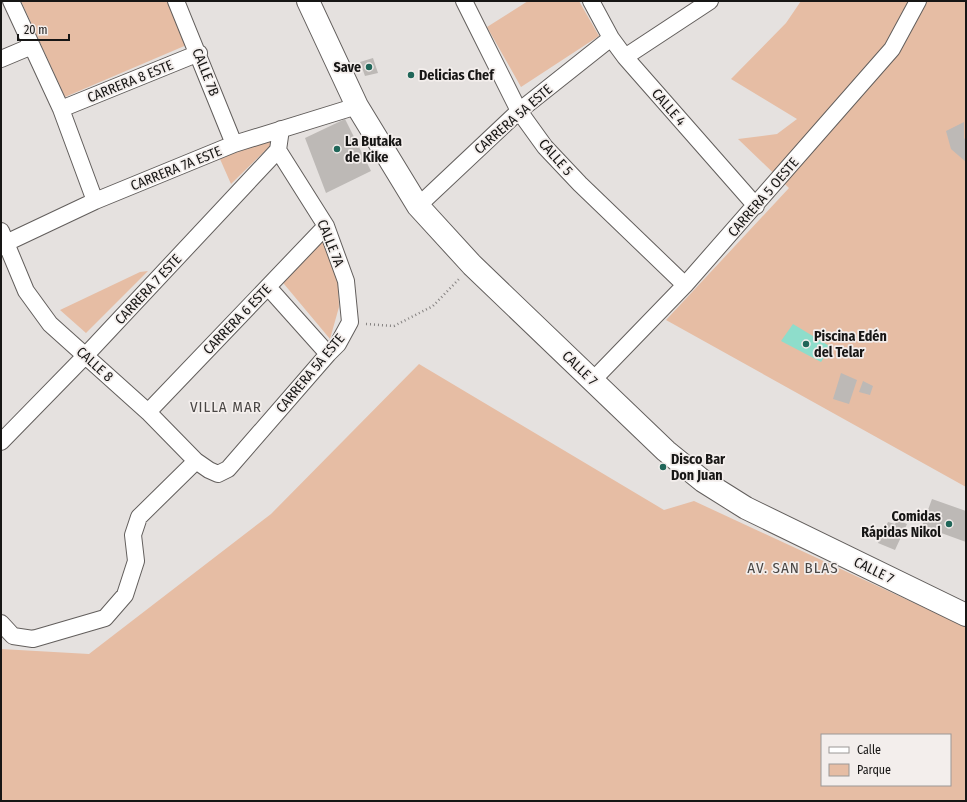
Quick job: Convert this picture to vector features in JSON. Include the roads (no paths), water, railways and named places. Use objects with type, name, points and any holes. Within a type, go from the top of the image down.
[{"type":"street","points":[[11,1],[61,109],[95,201]]},
{"type":"street","name":"CALLE 7B","points":[[176,1],[199,53],[234,144]]},
{"type":"street","name":"CALLE 7","points":[[308,1],[357,106],[418,206],[472,265],[666,451],[716,489],[746,508],[966,615]]},
{"type":"street","name":"CALLE 5","points":[[464,1],[519,111],[545,147],[580,184],[685,285]]},
{"type":"street","name":"CALLE 4","points":[[591,1],[612,38],[625,57],[756,206]]},
{"type":"street","points":[[625,57],[710,1]]},
{"type":"street","name":"CARRERA 5 OESTE","points":[[592,380],[685,285],[756,206],[892,49],[918,1]]},
{"type":"street","name":"CARRERA 5A ESTE","points":[[418,206],[519,111],[612,38]]},
{"type":"street","points":[[1,59],[32,46]]},
{"type":"street","name":"CARRERA 8 ESTE","points":[[61,109],[199,53]]},
{"type":"street","name":"CARRERA 7A ESTE","points":[[2,240],[234,144],[357,106]]},
{"type":"street","points":[[278,150],[281,129]]},
{"type":"street","name":"CALLE 7A","points":[[278,150],[326,226],[346,280],[350,322]]},
{"type":"street","name":"CARRERA 7 ESTE","points":[[1,442],[86,355],[278,150]]},
{"type":"street","name":"CARRERA 6 ESTE","points":[[148,412],[326,226]]},
{"type":"street","name":"CALLE 8","points":[[2,240],[26,291],[50,324],[148,412],[196,461],[218,474]]},
{"type":"street","points":[[268,287],[328,354]]},
{"type":"street","name":"CARRERA 5A ESTE","points":[[218,474],[228,469],[338,344],[350,322]]},
{"type":"street","points":[[1,623],[13,636],[33,639],[105,618],[125,595],[136,561],[134,535],[139,517],[196,461]]},
{"type":"place","name":"Save","points":[[369,67]]},
{"type":"place","name":"Delicias Chef","points":[[411,75]]},
{"type":"place","name":"La Butaka de Kike","points":[[337,149]]},
{"type":"place","name":"Piscina Edén del Telar","points":[[806,344]]},
{"type":"place","name":"Disco Bar Don Juan","points":[[663,467]]},
{"type":"place","name":"Comidas Rápidas Nikol","points":[[949,524]]},
{"type":"district","name":"VILLA MAR","points":[[226,407]]},
{"type":"district","name":"AV. SAN BLAS","points":[[793,568]]}]
